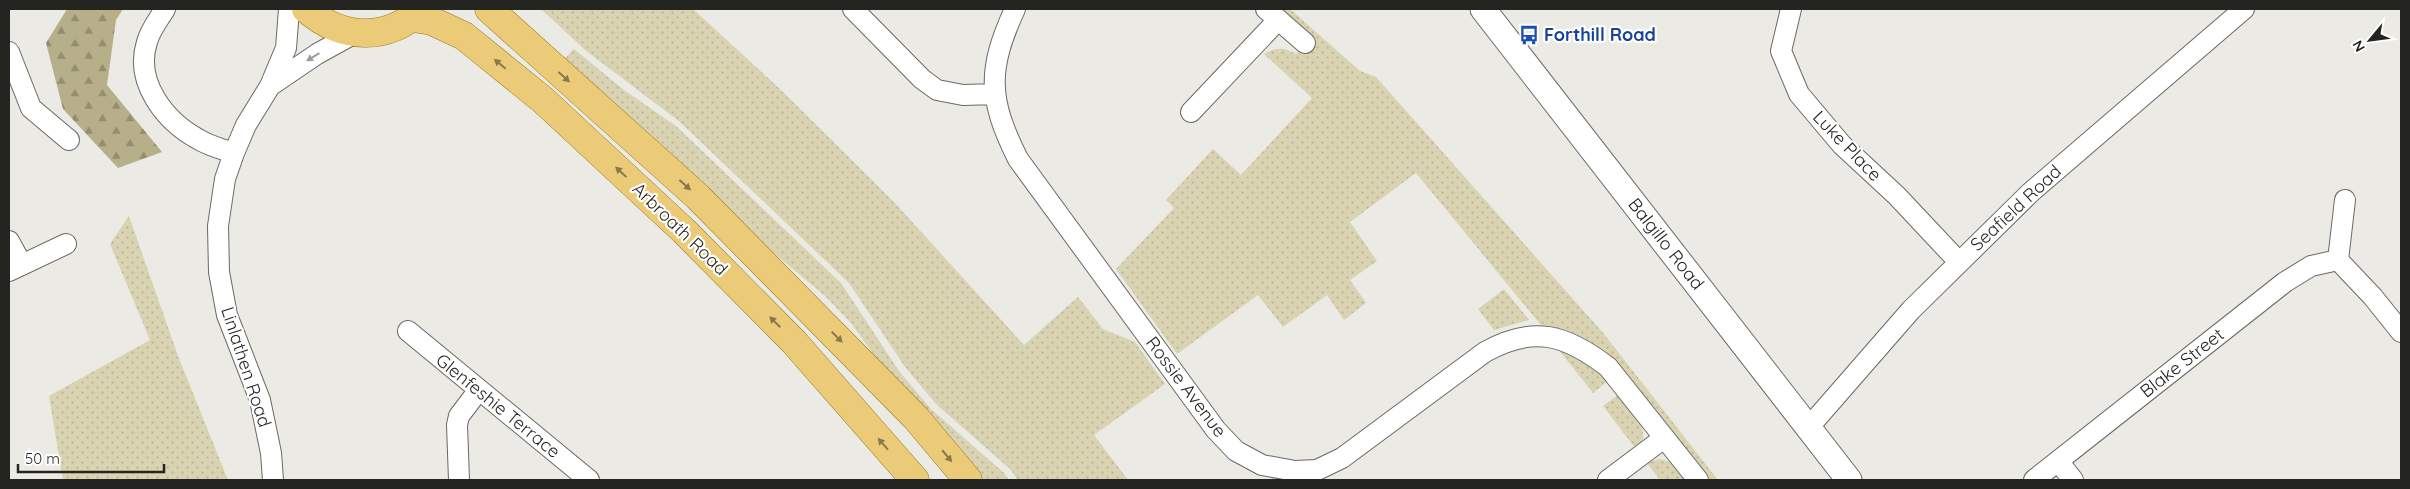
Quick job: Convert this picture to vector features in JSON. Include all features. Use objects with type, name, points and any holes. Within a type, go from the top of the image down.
[{"type":"main road","points":[[306,9],[318,19],[335,28],[355,33],[376,33],[395,28],[418,13]]},
{"type":"main road","name":"Arbroath Road","points":[[489,9],[698,197],[916,418],[968,480]]},
{"type":"main road","name":"Arbroath Road","points":[[418,13],[464,36],[542,100],[684,231],[794,342],[915,480]]},
{"type":"street","points":[[165,9],[146,42],[145,74],[150,91],[161,108],[178,126],[197,139],[234,153]]},
{"type":"street","name":"Linlathen Road","points":[[273,480],[271,453],[260,400],[229,323],[219,272],[220,205],[225,179],[234,153],[246,125],[270,86],[286,48],[289,9]]},
{"type":"street","points":[[853,9],[922,79],[937,90],[963,95],[995,94]]},
{"type":"street","name":"Rossie Avenue","points":[[1015,9],[1004,34],[995,63],[995,94],[1003,130],[1018,159],[1216,430],[1236,450],[1262,466],[1295,471],[1317,470],[1342,458],[1485,352],[1505,341],[1529,336],[1547,336],[1568,342],[1590,353],[1608,368],[1698,480]]},
{"type":"street","name":"Balgillo Road","points":[[1484,9],[1849,480]]},
{"type":"street","name":"Luke Place","points":[[1791,9],[1781,51],[1799,94],[1842,145],[1897,196],[1958,262]]},
{"type":"street","name":"Seafield Road","points":[[1808,427],[1911,310],[2031,192],[2244,9]]},
{"type":"street","points":[[1191,112],[1272,14],[1305,43]]},
{"type":"street","name":"Linlathen Road","points":[[270,86],[317,54],[355,33]]},
{"type":"street","points":[[9,52],[31,108],[69,140]]},
{"type":"street","points":[[2345,200],[2338,260],[2373,297],[2401,332]]},
{"type":"street","points":[[9,241],[16,268],[66,244]]},
{"type":"street","name":"Blake Street","points":[[2034,480],[2285,282],[2311,266],[2338,260]]},
{"type":"street","name":"Glenfeshie Terrace","points":[[408,331],[478,391],[589,480]]},
{"type":"street","points":[[459,480],[458,425],[460,416],[478,391]]},
{"type":"street","points":[[1608,480],[1664,438]]},
{"type":"street","points":[[2058,461],[2073,480]]},
{"type":"shaded area","points":[[541,9],[693,9],[780,89],[894,202],[1024,345],[1078,297],[1103,329],[1135,342],[1165,384],[1094,435],[1128,480],[1018,480],[1010,469],[936,404],[905,367],[849,283],[680,122],[585,50]]},
{"type":"shaded area","points":[[1278,9],[1290,9],[1360,71],[1376,77],[1604,334],[1718,480],[1707,480],[1610,358],[1575,334],[1540,324],[1416,173],[1350,222],[1377,261],[1350,280],[1366,303],[1344,320],[1327,295],[1283,327],[1258,295],[1177,354],[1116,269],[1174,208],[1166,200],[1213,149],[1241,175],[1312,98],[1264,54],[1280,49],[1296,54],[1310,38]]},
{"type":"shaded area","points":[[574,49],[624,90],[676,126],[841,283],[899,371],[931,409],[1004,473],[1009,480],[974,480],[893,381],[851,323],[825,296],[738,223],[564,59]]},
{"type":"shaded area","points":[[129,216],[178,356],[228,480],[63,480],[49,396],[150,340],[110,244]]},
{"type":"shaded area","points":[[1504,289],[1529,320],[1494,330],[1478,309]]},
{"type":"shaded area","points":[[1558,349],[1586,361],[1608,381],[1593,393]]},
{"type":"shaded area","points":[[1619,394],[1634,413],[1642,428],[1643,436],[1641,443],[1636,449],[1603,406]]},
{"type":"shaded area","points":[[1659,459],[1672,462],[1687,480],[1660,480],[1647,463]]},
{"type":"green space","points":[[67,9],[123,9],[116,20],[107,85],[162,152],[118,168],[63,109],[46,43]]},
{"type":"place","name":"Forthill Road","points":[[1529,35]]}]
